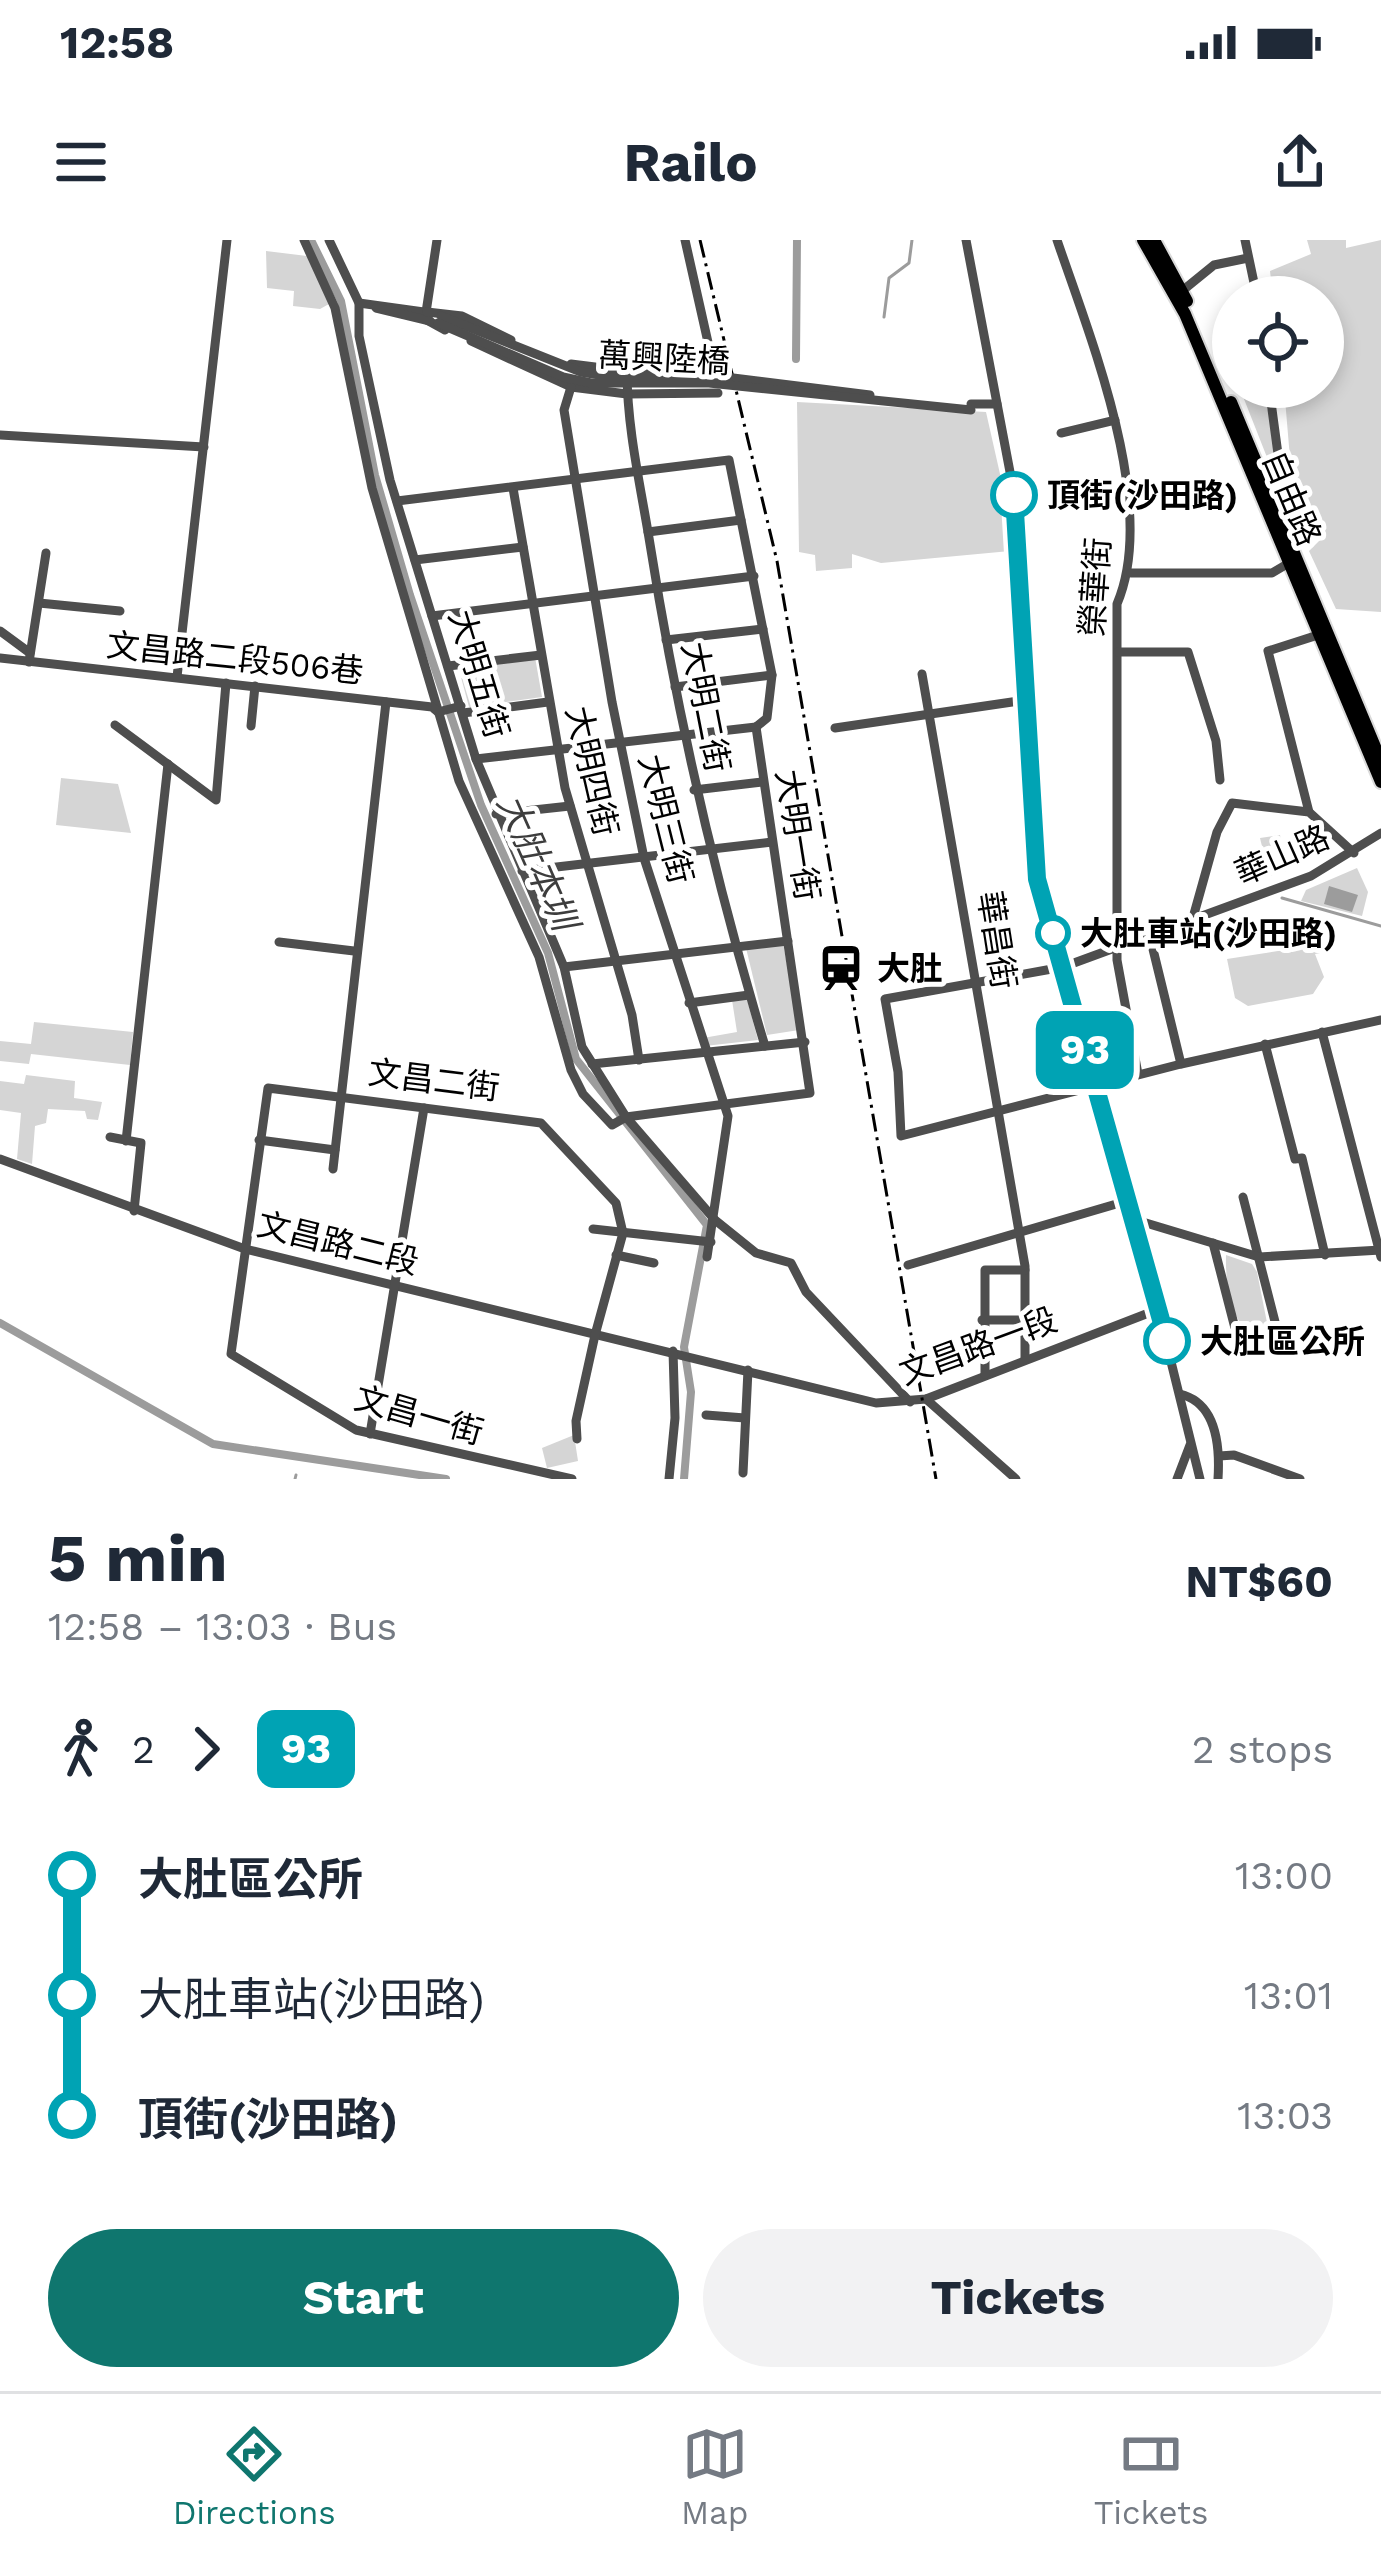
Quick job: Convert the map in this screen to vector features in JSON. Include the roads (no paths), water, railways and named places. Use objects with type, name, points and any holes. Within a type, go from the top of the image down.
[{"type":"main road","name":"自由路","points":[[1143,240],[1185,314],[1294,559],[1318,635],[1381,782]]},
{"type":"main road","name":"自由路","points":[[1154,240],[1182,291],[1381,761]]},
{"type":"street","points":[[177,677],[227,240]]},
{"type":"street","points":[[304,240],[335,308],[372,488],[459,782],[539,957],[571,1070],[583,1094],[612,1125],[626,1118],[724,1105]]},
{"type":"street","name":"大明五街","points":[[329,240],[359,303],[359,336],[397,501],[476,759],[564,967],[582,1047],[626,1118],[715,1220],[756,1253],[791,1263],[806,1292],[910,1402]]},
{"type":"street","points":[[426,316],[436,240]]},
{"type":"street","points":[[359,303],[426,316],[462,316],[567,364],[627,371],[715,369],[685,240]]},
{"type":"street","points":[[966,240],[1017,509],[1037,879],[1136,1220],[1200,1479]]},
{"type":"street","name":"榮華街","points":[[1057,240],[1115,419],[1131,573],[1117,604],[1121,947],[1117,960],[1138,1074]]},
{"type":"street","points":[[1245,240],[1252,276]]},
{"type":"street","points":[[1182,291],[1214,265],[1248,258]]},
{"type":"street","points":[[426,316],[571,387],[627,394],[718,393]]},
{"type":"street","name":"萬興陸橋","points":[[426,316],[580,372],[617,378],[710,375],[971,407],[998,404]]},
{"type":"street","points":[[687,368],[688,392]]},
{"type":"street","name":"大明二街","points":[[627,371],[657,589],[694,790],[765,1046]]},
{"type":"street","name":"大明三街","points":[[571,387],[564,410],[619,741],[644,858],[728,1116],[707,1257]]},
{"type":"street","points":[[1272,408],[1278,454]]},
{"type":"street","points":[[1061,433],[1115,419]]},
{"type":"street","points":[[0,435],[204,447]]},
{"type":"street","name":"大明一街","points":[[639,473],[729,460],[772,674],[767,718],[756,727],[811,1083],[803,1096],[724,1105]]},
{"type":"street","points":[[397,501],[639,473]]},
{"type":"street","name":"大明四街","points":[[513,488],[556,748],[639,1060]]},
{"type":"street","points":[[648,532],[741,520]]},
{"type":"street","points":[[415,560],[523,547]]},
{"type":"street","points":[[30,657],[46,553]]},
{"type":"street","points":[[1131,573],[1272,573],[1294,559]]},
{"type":"street","points":[[432,616],[754,576]]},
{"type":"street","points":[[39,603],[120,611]]},
{"type":"street","points":[[666,640],[764,628]]},
{"type":"street","points":[[0,631],[30,657]]},
{"type":"street","points":[[1309,812],[1268,651],[1318,635]]},
{"type":"street","points":[[1118,652],[1188,652],[1211,723],[1220,780]]},
{"type":"street","points":[[448,666],[541,655]]},
{"type":"street","name":"文昌路二段506巷","points":[[0,658],[30,657],[432,706],[438,712],[548,702]]},
{"type":"street","points":[[675,687],[772,674]]},
{"type":"street","name":"華昌街","points":[[922,674],[1024,1270],[1025,1360]]},
{"type":"street","points":[[116,725],[215,800],[226,683]]},
{"type":"street","points":[[251,726],[255,686]]},
{"type":"street","points":[[835,728],[1026,700]]},
{"type":"street","points":[[333,1169],[354,951],[386,702]]},
{"type":"street","points":[[476,759],[756,727]]},
{"type":"street","points":[[126,1141],[168,764]]},
{"type":"street","points":[[694,790],[762,782]]},
{"type":"street","name":"華山路","points":[[1194,914],[1216,832],[1232,803],[1309,812],[1354,853]]},
{"type":"street","points":[[496,814],[570,806]]},
{"type":"street","name":"華山路","points":[[999,1113],[901,1136],[898,1072],[885,998],[1063,967],[1311,876],[1381,832]]},
{"type":"street","points":[[522,871],[772,842]]},
{"type":"street","points":[[1150,937],[1181,1064]]},
{"type":"street","points":[[564,967],[788,940]]},
{"type":"street","points":[[279,942],[354,951]]},
{"type":"street","points":[[689,1003],[749,995]]},
{"type":"street","points":[[999,1113],[1138,1074],[1381,1020]]},
{"type":"street","points":[[1136,1220],[1259,1257],[1380,1252],[1322,1032]]},
{"type":"street","points":[[592,1064],[805,1042]]},
{"type":"street","points":[[1265,1044],[1295,1160],[1302,1158],[1324,1255]]},
{"type":"street","name":"文昌二街","points":[[245,1249],[268,1088],[541,1123],[616,1203],[623,1233]]},
{"type":"street","points":[[370,1434],[424,1108]]},
{"type":"street","points":[[110,1137],[141,1143],[134,1211]]},
{"type":"street","points":[[259,1140],[335,1150]]},
{"type":"street","name":"文昌路二段","points":[[0,1159],[245,1249],[673,1351]]},
{"type":"street","points":[[1243,1197],[1282,1345]]},
{"type":"street","points":[[908,1265],[1130,1200]]},
{"type":"street","points":[[593,1228],[710,1241]]},
{"type":"street","points":[[577,1439],[576,1421],[595,1335],[623,1233]]},
{"type":"street","points":[[1213,1243],[1236,1332]]},
{"type":"street","name":"文昌一街","points":[[245,1249],[231,1354],[340,1423],[370,1434],[572,1479]]},
{"type":"street","points":[[616,1256],[654,1263]]},
{"type":"street","points":[[985,1374],[985,1270],[1024,1270]]},
{"type":"street","name":"文昌路一段","points":[[673,1351],[876,1403],[910,1402],[1160,1309]]},
{"type":"street","points":[[982,1320],[1024,1320]]},
{"type":"street","points":[[669,1479],[675,1418],[673,1351]]},
{"type":"street","points":[[743,1473],[748,1370]]},
{"type":"street","points":[[1180,1394],[1192,1397],[1207,1412],[1219,1456],[1218,1479]]},
{"type":"street","points":[[926,1399],[1016,1479]]},
{"type":"street","points":[[706,1415],[746,1418]]},
{"type":"street","points":[[1177,1479],[1190,1442]]},
{"type":"street","points":[[1219,1456],[1234,1455],[1269,1475],[1300,1479]]},
{"type":"waterway","name":"大肚本圳","points":[[311,240],[341,301],[375,475],[410,595],[481,805],[548,953],[576,1059],[707,1225],[684,1347],[691,1392],[684,1479]]},
{"type":"waterway","points":[[796,359],[797,240]]},
{"type":"waterway","points":[[884,317],[889,278],[909,263],[912,240]]},
{"type":"waterway","points":[[1282,898],[1381,926]]},
{"type":"waterway","points":[[0,1323],[213,1444],[446,1479]]},
{"type":"waterway","points":[[295,1479],[296,1475]]},
{"type":"railway","points":[[700,240],[777,561],[936,1479]]},
{"type":"place","name":"頂街(沙田路)","points":[[1014,495]]},
{"type":"place","name":"大肚車站(沙田路)","points":[[1053,933]]},
{"type":"place","name":"大肚","points":[[841,968]]},
{"type":"place","name":"大肚區公所","points":[[1167,1341]]}]
